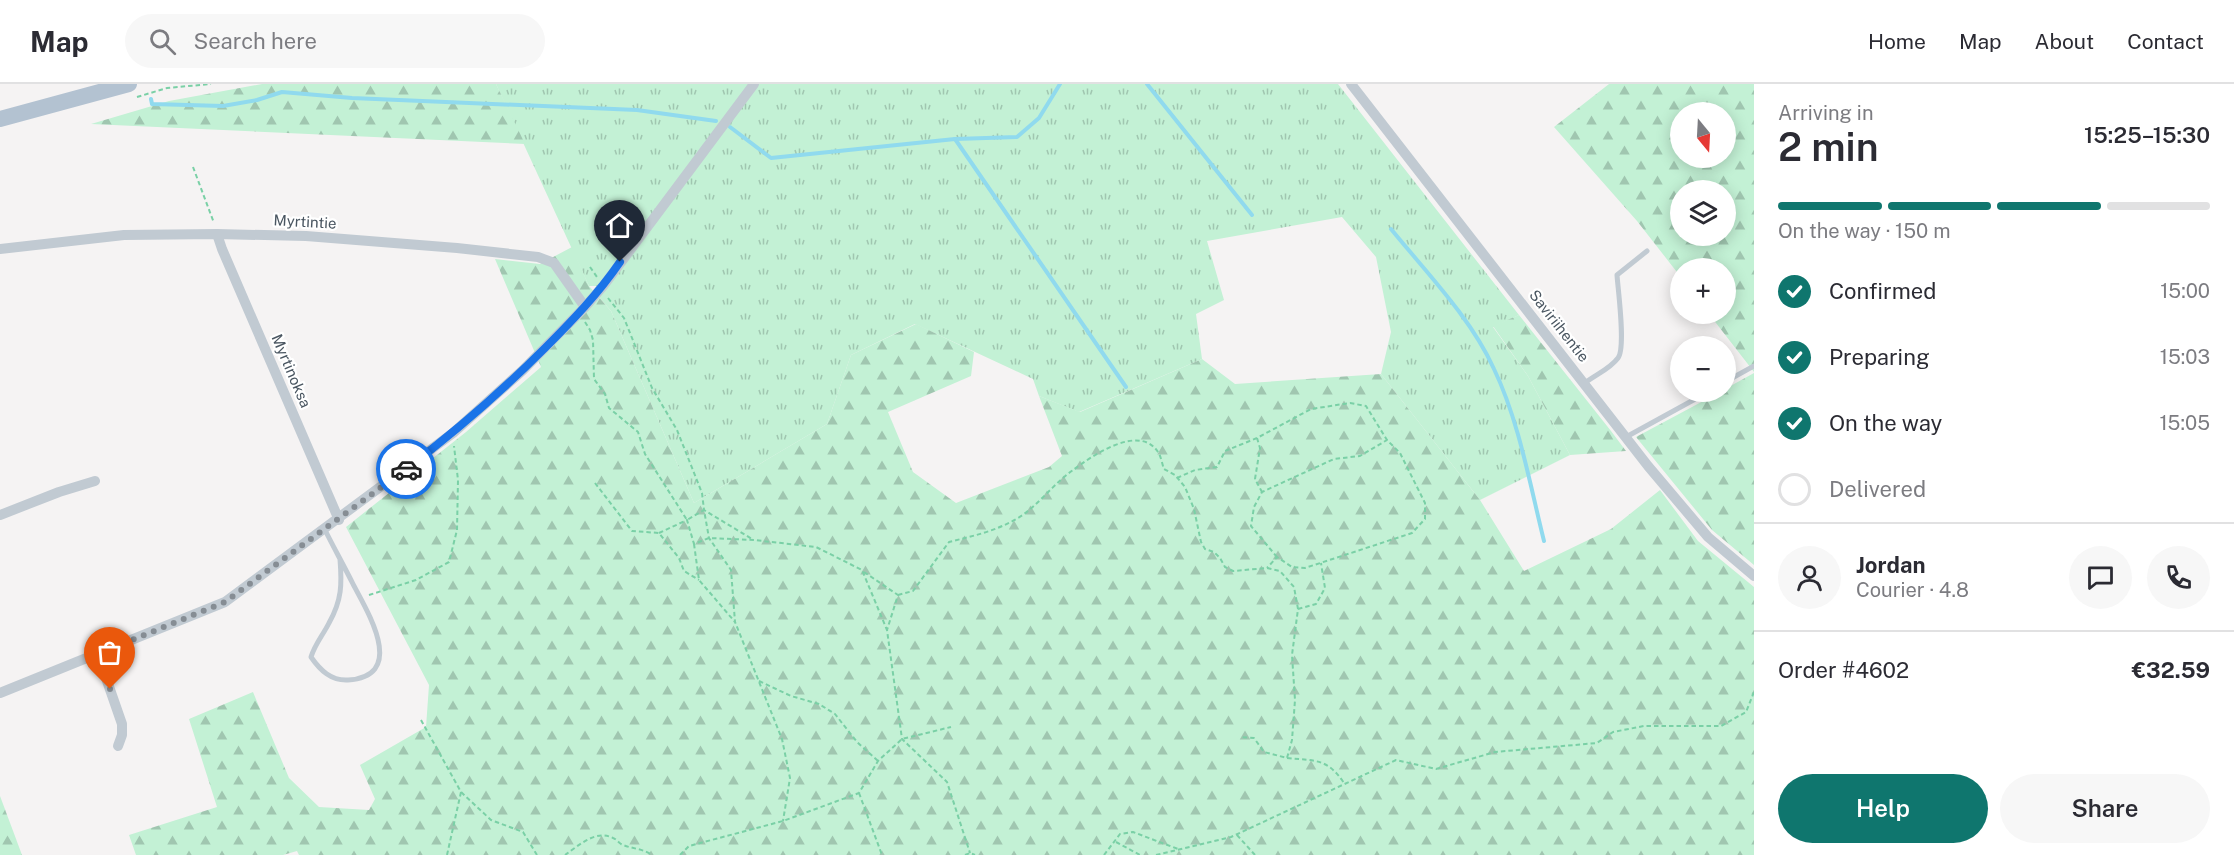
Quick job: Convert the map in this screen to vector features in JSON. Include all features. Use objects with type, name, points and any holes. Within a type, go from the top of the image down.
[{"type":"main road","points":[[0,119],[129,84]]},
{"type":"street","points":[[0,693],[225,602],[453,434],[523,370],[604,285],[754,84]]},
{"type":"street","name":"Saviriihentie","points":[[1350,84],[1626,437],[1708,537],[1754,576]]},
{"type":"street","name":"Myrtintie","points":[[0,249],[124,235],[218,234],[339,238],[538,257],[554,263],[582,310]]},
{"type":"street","name":"Myrtinoksa","points":[[218,234],[222,249],[339,520]]},
{"type":"street","points":[[0,515],[95,481]]},
{"type":"street","points":[[98,654],[122,724],[122,735],[118,746]]},
{"type":"lane","points":[[1584,383],[1603,371],[1621,351],[1617,275],[1647,252]]},
{"type":"lane","points":[[1736,376],[1754,366]]},
{"type":"lane","points":[[1626,437],[1690,402]]},
{"type":"lane","points":[[325,530],[340,559],[360,598],[379,639],[381,652],[378,664],[369,674],[359,679],[340,680],[320,670],[311,657],[314,645],[337,609],[342,588],[340,559]]},
{"type":"path","points":[[194,167],[218,234]]},
{"type":"path","points":[[609,301],[624,318],[652,388],[677,430],[702,493],[709,538],[731,570],[735,622],[782,740],[790,778],[783,821]]},
{"type":"path","points":[[582,310],[593,340],[594,379],[605,394],[609,408],[638,432],[645,454],[687,520],[694,544],[699,580]]},
{"type":"path","points":[[1177,477],[1195,470],[1217,466],[1225,451],[1257,438],[1311,409],[1350,404],[1366,406],[1388,440],[1400,453],[1425,503],[1425,519],[1412,533],[1305,568],[1292,567],[1277,557],[1251,526],[1254,507],[1262,492],[1334,459],[1360,456],[1388,440]]},
{"type":"path","points":[[360,598],[416,580],[449,562],[457,530],[458,480],[453,434]]},
{"type":"path","points":[[1257,438],[1260,448],[1256,479],[1262,492]]},
{"type":"path","points":[[694,544],[709,538],[816,547],[862,570],[898,595],[913,591],[949,542],[986,534],[1020,517],[1073,470],[1121,442],[1138,440],[1149,444],[1158,452],[1164,469],[1177,477],[1185,488],[1194,509],[1201,542],[1205,549],[1214,552],[1225,567],[1233,571],[1267,568],[1280,571],[1293,587],[1298,609],[1292,655],[1295,700],[1292,740],[1287,758]]},
{"type":"path","points":[[595,483],[632,531],[659,533],[704,510]]},
{"type":"path","points":[[704,510],[754,540]]},
{"type":"path","points":[[659,533],[680,558],[684,571],[699,580],[735,622]]},
{"type":"path","points":[[1267,568],[1277,557]]},
{"type":"path","points":[[1298,609],[1316,604],[1325,588],[1321,563]]},
{"type":"path","points":[[862,570],[887,630],[902,739],[947,782],[970,853]]},
{"type":"path","points":[[887,630],[898,595]]},
{"type":"path","points":[[758,681],[791,696],[819,704],[835,714],[857,742],[878,761]]},
{"type":"path","points":[[1156,855],[1236,834],[1395,760],[1436,769],[1495,752],[1597,743],[1613,732],[1644,726],[1721,726],[1746,712],[1754,692]]},
{"type":"path","points":[[421,720],[461,792],[491,820],[523,832],[537,855]]},
{"type":"path","points":[[680,855],[689,846],[783,821],[859,793],[878,761],[902,739],[951,727]]},
{"type":"path","points":[[1241,737],[1254,738],[1264,752],[1287,758],[1322,762],[1334,768],[1345,783]]},
{"type":"path","points":[[447,855],[461,792]]},
{"type":"path","points":[[859,793],[882,855]]},
{"type":"path","points":[[1104,855],[1120,834],[1133,832],[1179,849]]},
{"type":"path","points":[[1236,834],[1256,855]]},
{"type":"path","points":[[565,855],[588,839],[603,836],[612,837],[621,844],[644,849],[652,855]]},
{"type":"path","points":[[1115,841],[1140,855]]},
{"type":"path","points":[[964,855],[970,853],[975,855]]},
{"type":"green space","points":[[262,84],[496,84],[525,144],[91,124],[169,101]]},
{"type":"green space","points":[[496,84],[1338,84],[1519,315],[1493,327],[1528,376],[1570,455],[1480,500],[1381,374],[1391,332],[1376,257],[1342,217],[1207,241],[1224,300],[1196,314],[1202,359],[1079,412],[1039,396],[1033,379],[915,324],[851,355],[827,424],[694,503],[611,311],[598,296],[603,286],[589,286]]},
{"type":"green space","points":[[1609,84],[1754,84],[1754,372],[1736,349],[1736,336],[1726,336],[1717,324],[1736,324],[1736,258],[1670,258],[1670,263],[1637,221],[1554,127]]},
{"type":"green space","points":[[572,247],[589,286],[611,311],[694,503],[827,424],[851,355],[916,324],[974,352],[971,376],[888,412],[913,472],[956,503],[1049,467],[1062,456],[1039,396],[1080,412],[1202,359],[1235,384],[1381,374],[1480,500],[1524,571],[1611,529],[1660,490],[1698,541],[1754,587],[1754,855],[299,855],[297,851],[283,855],[136,855],[129,835],[217,807],[189,719],[253,692],[289,778],[319,807],[369,810],[375,799],[360,765],[426,727],[429,685],[346,527],[466,432],[541,367],[495,259],[540,264]]},
{"type":"green space","points":[[1519,315],[1626,451],[1570,455],[1528,376],[1493,326]]},
{"type":"green space","points":[[1754,373],[1754,565],[1712,530],[1636,437],[1701,402],[1736,402],[1736,383]]},
{"type":"green space","points":[[0,796],[22,855],[0,855]]},
{"type":"waterway","points":[[730,127],[771,158],[955,139],[1017,137],[1039,118],[1060,84]]},
{"type":"waterway","points":[[1147,84],[1252,215]]},
{"type":"waterway","points":[[151,99],[152,104],[223,106],[257,100],[282,92],[352,98],[637,110],[716,121]]},
{"type":"waterway","points":[[955,139],[1126,387]]},
{"type":"waterway","points":[[1391,229],[1461,314],[1494,369],[1517,432],[1544,541]]},
{"type":"way so far","points":[[110,689],[98,654],[225,602],[406,469]]},
{"type":"route","points":[[406,469],[453,434],[523,370],[585,307],[620,262]]}]
